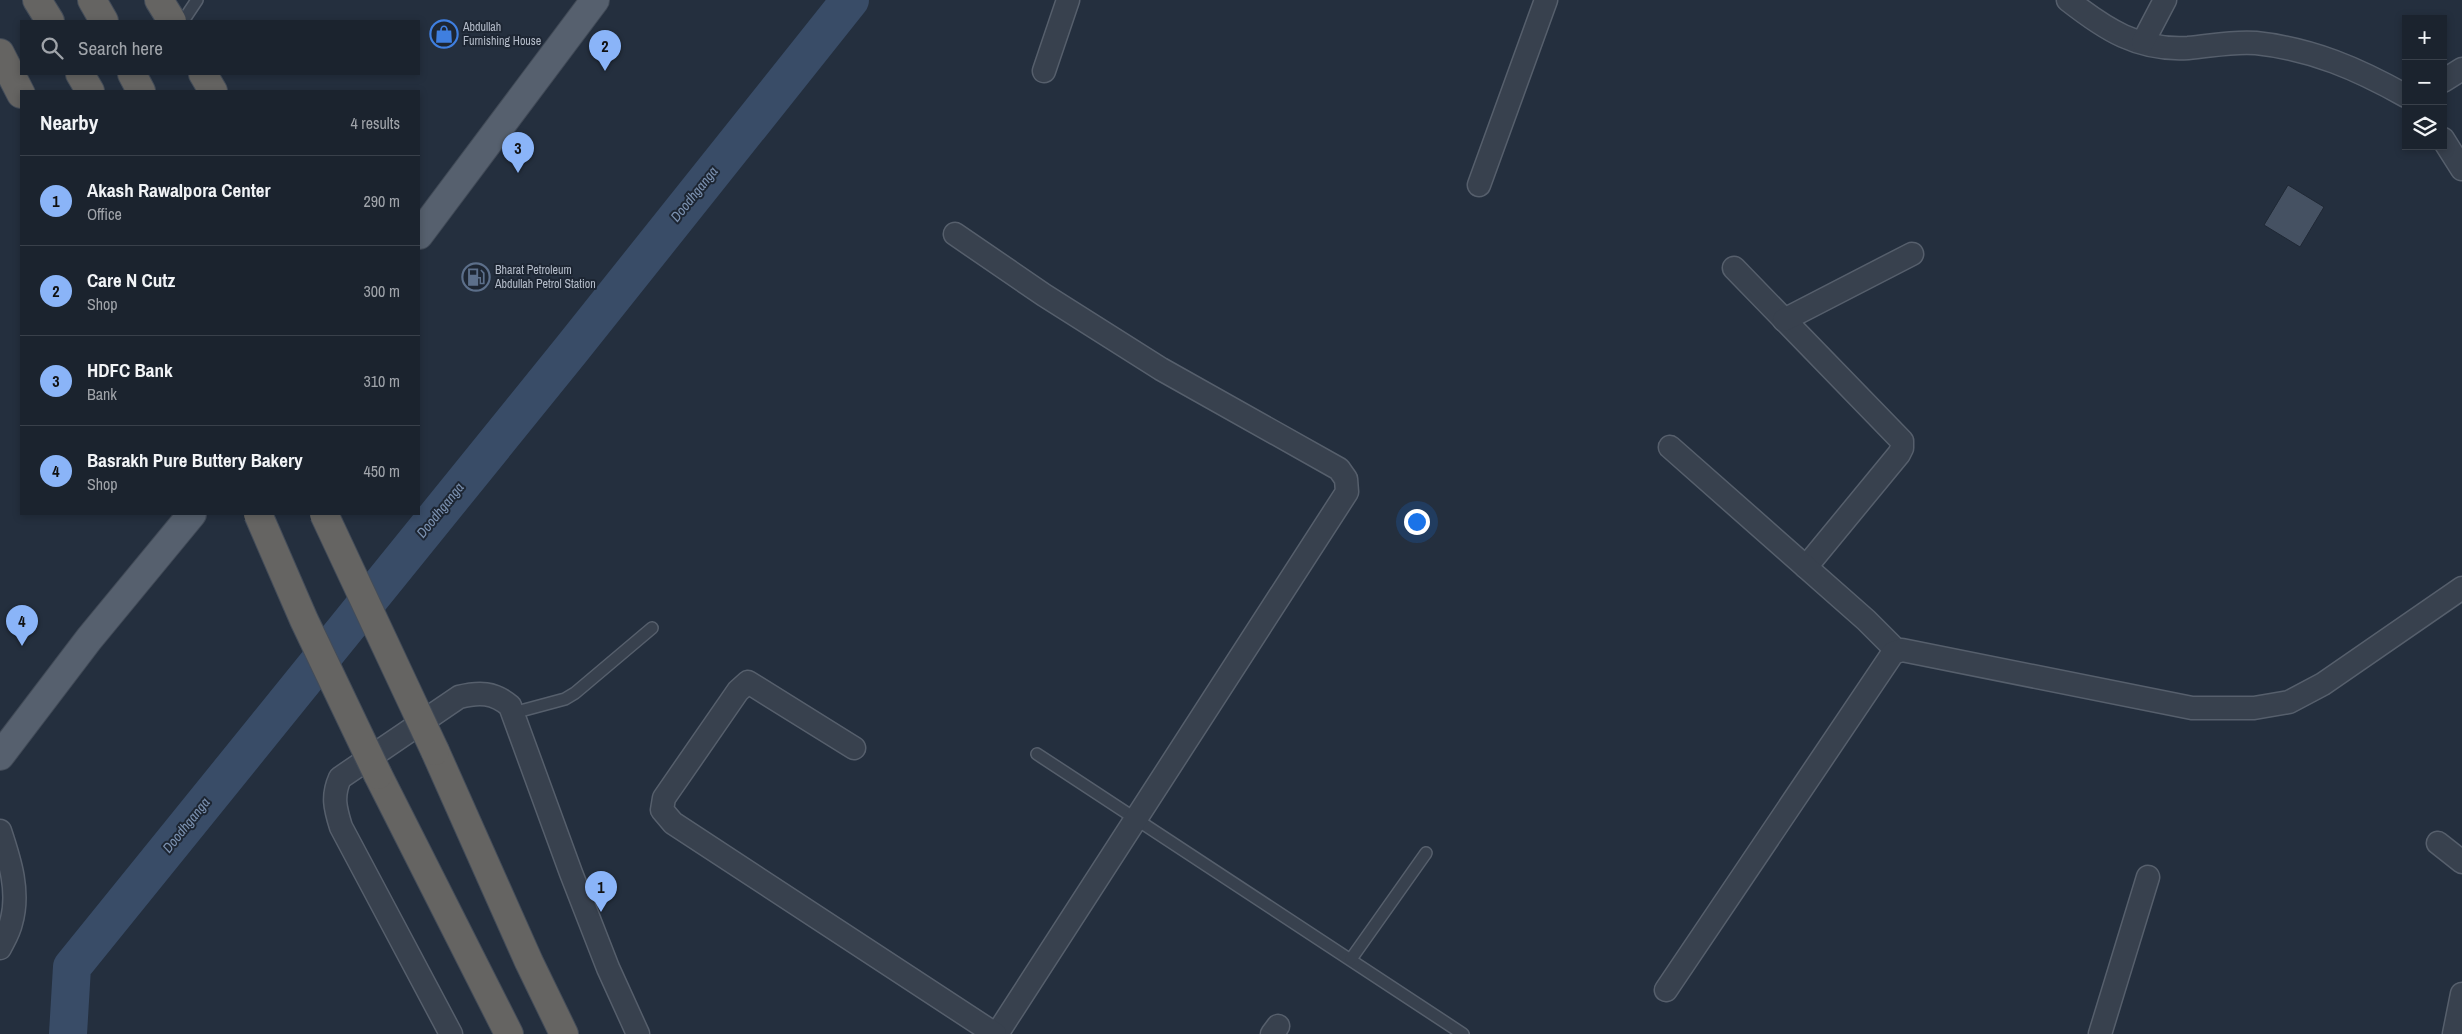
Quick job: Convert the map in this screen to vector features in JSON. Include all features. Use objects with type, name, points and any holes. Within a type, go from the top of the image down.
[{"type":"highway","points":[[37,0],[49,20]]},
{"type":"highway","points":[[92,0],[103,20]]},
{"type":"highway","points":[[160,0],[171,20]]},
{"type":"highway","points":[[0,53],[20,92]]},
{"type":"highway","points":[[81,75],[89,90]]},
{"type":"highway","points":[[133,75],[140,90]]},
{"type":"highway","points":[[204,75],[212,90]]},
{"type":"highway","points":[[258,515],[304,620],[378,775],[509,1034]]},
{"type":"highway","points":[[324,515],[435,751],[529,962],[564,1034]]},
{"type":"main road","points":[[420,233],[595,0]]},
{"type":"main road","points":[[0,756],[88,639],[191,515]]},
{"type":"street","points":[[1044,71],[1068,0]]},
{"type":"street","points":[[1479,186],[1546,0]]},
{"type":"street","points":[[2068,0],[2099,24],[2126,39],[2165,48],[2255,43],[2292,48],[2360,71],[2402,94]]},
{"type":"street","points":[[2143,42],[2165,0]]},
{"type":"street","points":[[2447,79],[2462,69]]},
{"type":"street","points":[[2447,145],[2462,169]]},
{"type":"street","points":[[854,748],[748,682],[743,684],[664,798],[662,810],[673,822],[996,1034],[1342,503],[1347,492],[1346,479],[1340,469],[1161,369],[1044,295],[955,234]]},
{"type":"street","points":[[1784,320],[1912,254]]},
{"type":"street","points":[[1734,268],[1902,441],[1902,448],[1899,454],[1806,567]]},
{"type":"street","points":[[1670,447],[1866,620],[1897,651],[2192,708],[2254,708],[2289,702],[2323,684],[2462,588]]},
{"type":"street","points":[[1666,990],[1884,662],[1897,651]]},
{"type":"street","points":[[450,1034],[341,826],[335,808],[334,791],[340,778],[460,697],[478,693],[501,699],[510,706],[608,968],[638,1034]]},
{"type":"street","points":[[0,832],[12,868],[15,894],[12,923],[0,948]]},
{"type":"street","points":[[2438,843],[2462,862]]},
{"type":"street","points":[[2100,1034],[2148,877]]},
{"type":"street","points":[[2454,1034],[2462,994]]},
{"type":"lane","points":[[184,20],[197,0]]},
{"type":"lane","points":[[513,713],[565,699],[576,693],[652,628]]},
{"type":"lane","points":[[1037,754],[1463,1034]]},
{"type":"lane","points":[[1351,959],[1426,853]]},
{"type":"building","points":[[2288,185],[2324,207],[2300,247],[2264,225]]},
{"type":"waterway","name":"Doodhganga","points":[[68,1034],[72,967],[571,350],[850,0]]},
{"type":"place","name":"Abdullah Furnishing House","points":[[444,34]]},
{"type":"place","name":"Care N Cutz","points":[[605,71]]},
{"type":"place","name":"HDFC Bank","points":[[518,173]]},
{"type":"place","name":"Bharat Petroleum Abdullah Petrol Station","points":[[476,277]]},
{"type":"place","name":"Basrakh Pure Buttery Bakery","points":[[22,646]]},
{"type":"place","name":"Akash Rawalpora Center","points":[[601,912]]}]
